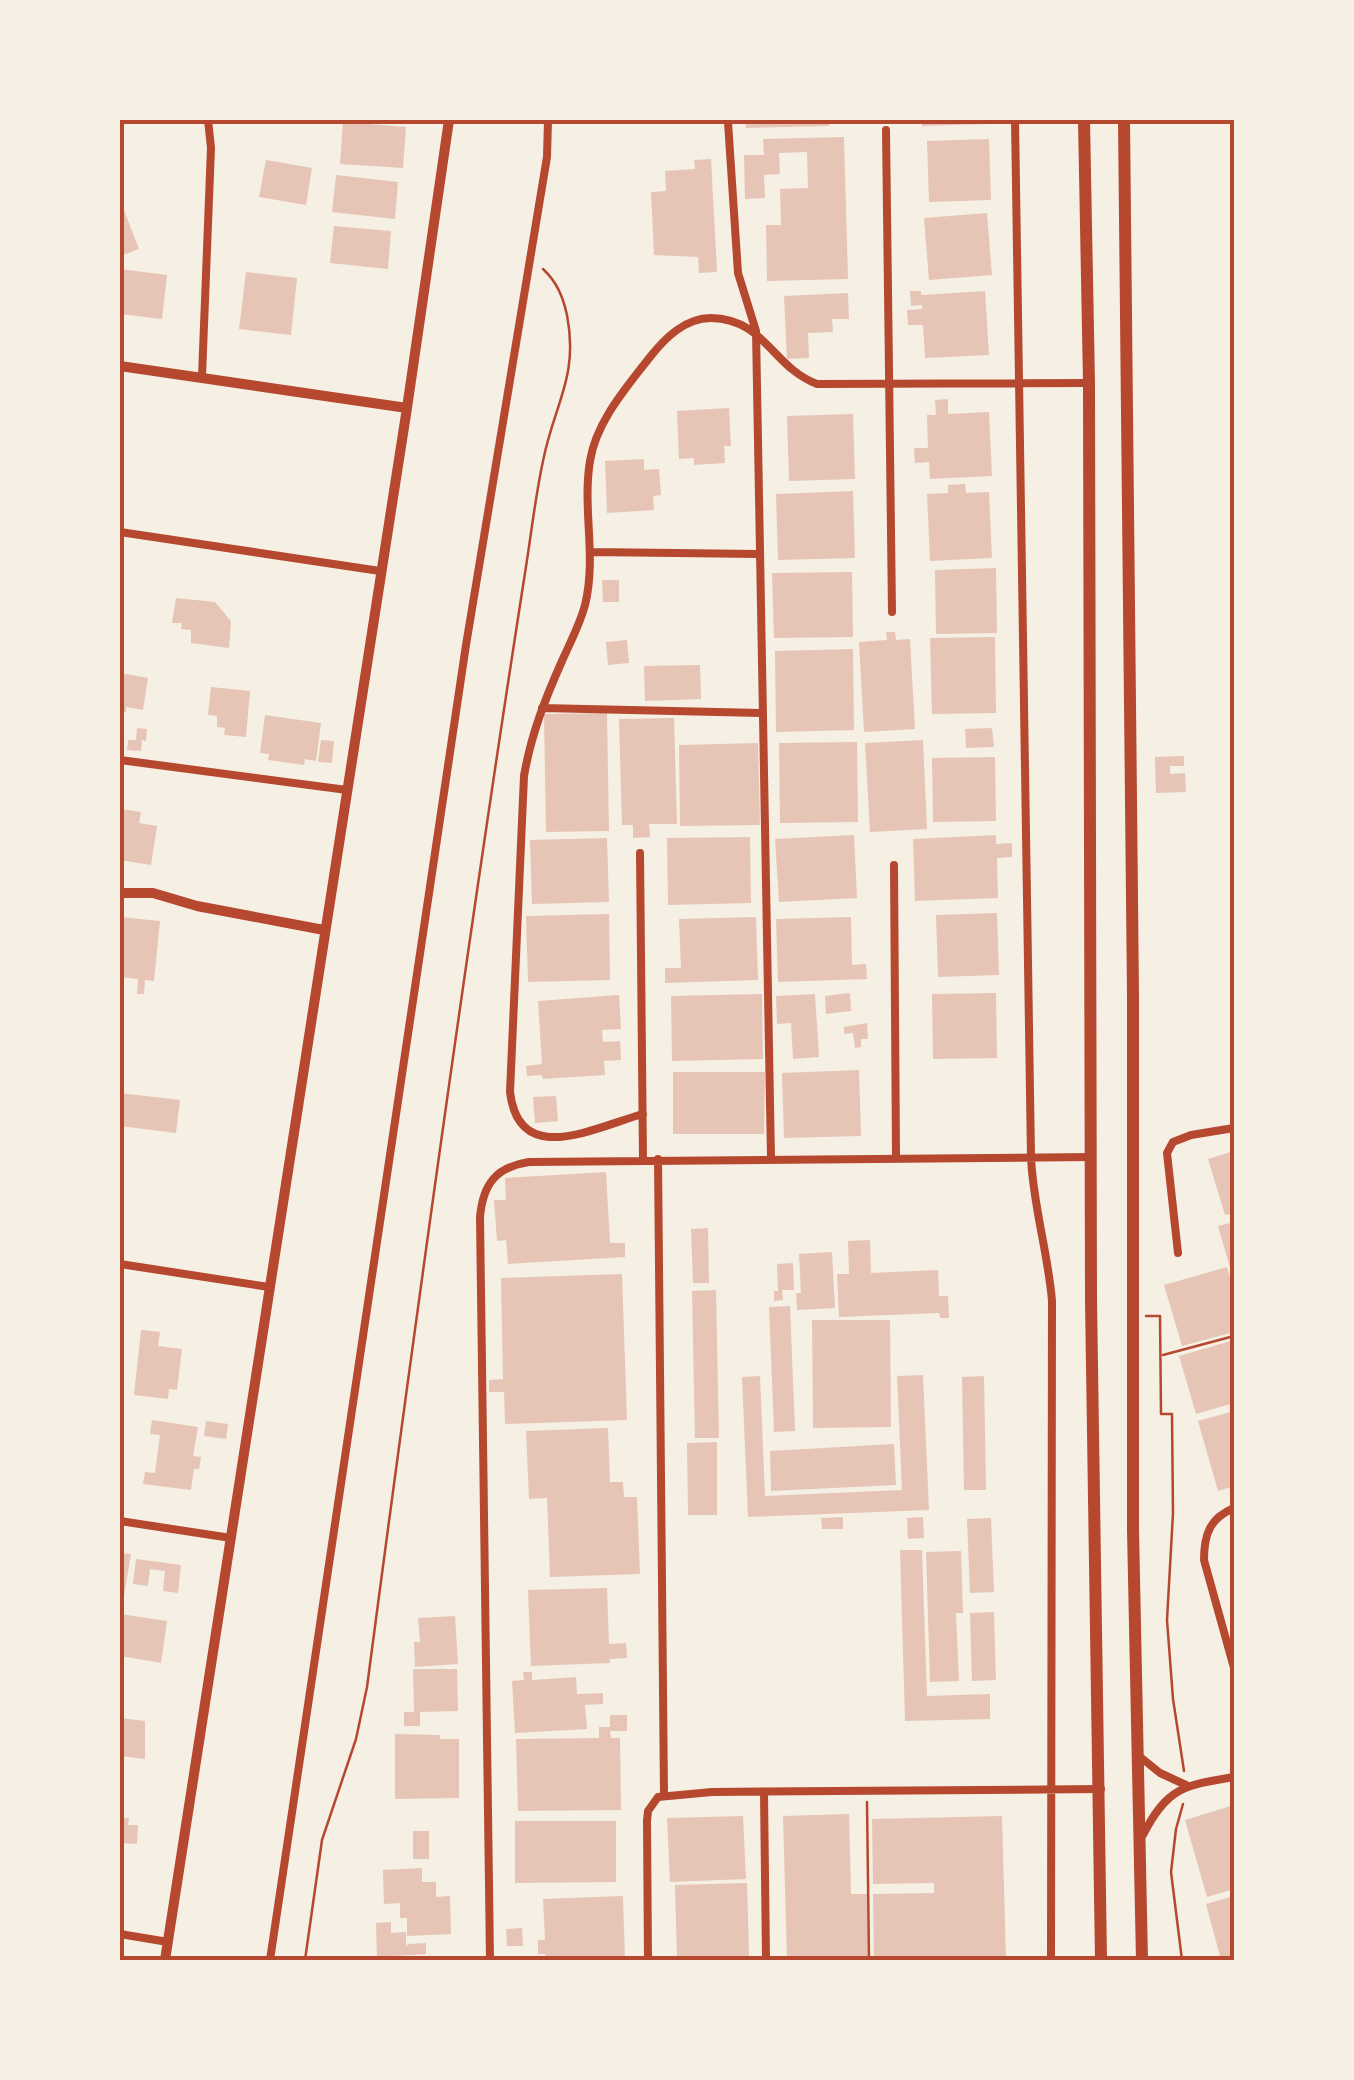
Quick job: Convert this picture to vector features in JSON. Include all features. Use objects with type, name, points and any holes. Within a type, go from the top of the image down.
[{"type":"main road","points":[[1084,120],[1089,383],[1090,1300],[1101,1960]]},
{"type":"main road","points":[[1124,120],[1133,995],[1133,1530],[1142,1960]]},
{"type":"street","points":[[202,376],[211,148],[208,120]]},
{"type":"street","points":[[165,1960],[449,120]]},
{"type":"street","points":[[270,1960],[460,684],[547,157],[548,120]]},
{"type":"street","points":[[1015,120],[1031,1157],[1033,1200],[1052,1301],[1051,1960]]},
{"type":"street","points":[[728,122],[738,273],[756,331],[772,1158]]},
{"type":"street","points":[[886,130],[892,612]]},
{"type":"street","points":[[642,1114],[574,1133],[542,1137],[518,1125],[512,1107],[524,776],[530,742],[582,613],[589,586],[589,472],[597,438],[616,400],[662,342],[684,325],[707,318],[732,320],[756,331],[802,378],[817,384],[1089,383]]},
{"type":"street","points":[[120,366],[407,408]]},
{"type":"street","points":[[120,532],[380,571]]},
{"type":"street","points":[[590,552],[758,554]]},
{"type":"street","points":[[542,708],[761,713]]},
{"type":"street","points":[[120,760],[347,790]]},
{"type":"street","points":[[640,853],[643,1160]]},
{"type":"street","points":[[894,865],[896,1157]]},
{"type":"street","points":[[120,893],[153,893],[198,906],[324,930]]},
{"type":"street","points":[[1178,1254],[1167,1153],[1173,1142],[1234,1128]]},
{"type":"street","points":[[490,1960],[482,1201],[494,1176],[516,1164],[1091,1157]]},
{"type":"street","points":[[658,1160],[664,1795]]},
{"type":"street","points":[[120,1264],[269,1286]]},
{"type":"street","points":[[1234,1508],[1212,1522],[1204,1546],[1204,1560],[1234,1668]]},
{"type":"street","points":[[120,1521],[231,1538]]},
{"type":"street","points":[[1138,1755],[1160,1773],[1186,1785]]},
{"type":"street","points":[[1140,1842],[1158,1810],[1186,1785],[1234,1777]]},
{"type":"street","points":[[648,1960],[648,1811],[664,1795],[1101,1789]]},
{"type":"street","points":[[764,1792],[766,1960]]},
{"type":"street","points":[[120,1934],[168,1942]]},
{"type":"path","points":[[305,1960],[322,1840],[356,1738],[367,1687],[433,1183],[503,712],[542,461],[570,372],[572,341],[560,290],[547,272],[528,261]]},
{"type":"path","points":[[1160,1316],[1160,1414],[1172,1414],[1174,1478],[1167,1620],[1186,1785],[1171,1872],[1182,1960]]},
{"type":"path","points":[[1162,1356],[1234,1336]]},
{"type":"path","points":[[867,1790],[869,1960]]},
{"type":"building","points":[[745,120],[829,120],[829,126],[746,128]]},
{"type":"building","points":[[922,120],[988,120],[988,124],[922,126]]},
{"type":"building","points":[[343,122],[406,127],[403,168],[340,164]]},
{"type":"building","points":[[844,137],[848,279],[767,281],[766,225],[781,225],[780,189],[808,188],[807,152],[779,153],[780,174],[764,175],[765,198],[745,199],[744,155],[764,155],[763,139]]},
{"type":"building","points":[[989,139],[991,200],[929,202],[927,141]]},
{"type":"building","points":[[711,159],[717,272],[699,273],[698,257],[654,255],[651,192],[666,191],[665,171],[695,169],[694,160]]},
{"type":"building","points":[[266,160],[312,168],[306,205],[259,197]]},
{"type":"building","points":[[336,175],[398,182],[395,219],[332,212]]},
{"type":"building","points":[[124,210],[139,249],[120,256],[120,211]]},
{"type":"building","points":[[987,213],[992,275],[929,280],[924,218]]},
{"type":"building","points":[[334,226],[391,231],[388,269],[330,263]]},
{"type":"building","points":[[120,269],[167,275],[162,319],[120,314]]},
{"type":"building","points":[[246,272],[297,278],[291,335],[239,329]]},
{"type":"building","points":[[910,291],[921,291],[921,295],[985,291],[989,355],[925,358],[923,325],[908,325],[907,310],[922,309],[922,305],[911,306]]},
{"type":"building","points":[[848,293],[849,319],[832,319],[833,332],[808,333],[809,358],[787,359],[784,296]]},
{"type":"building","points":[[948,399],[948,414],[989,412],[992,476],[930,479],[929,462],[915,463],[914,448],[928,448],[927,415],[936,415],[935,400]]},
{"type":"building","points":[[729,408],[731,446],[724,446],[725,463],[694,465],[694,458],[679,459],[677,411]]},
{"type":"building","points":[[853,414],[855,479],[789,481],[787,416]]},
{"type":"building","points":[[644,459],[644,470],[659,469],[661,495],[653,496],[654,510],[607,513],[605,461]]},
{"type":"building","points":[[965,484],[966,493],[989,492],[992,558],[930,561],[927,494],[948,493],[948,485]]},
{"type":"building","points":[[853,491],[855,558],[778,560],[776,494]]},
{"type":"building","points":[[996,568],[997,633],[936,634],[935,570]]},
{"type":"building","points":[[852,572],[853,637],[774,638],[772,573]]},
{"type":"building","points":[[602,580],[619,580],[619,602],[603,602]]},
{"type":"building","points":[[176,598],[215,602],[231,621],[229,648],[191,643],[191,630],[181,629],[182,623],[172,623]]},
{"type":"building","points":[[886,632],[895,632],[896,640],[910,639],[915,729],[864,732],[859,642],[887,640]]},
{"type":"building","points":[[995,637],[996,713],[932,714],[930,638]]},
{"type":"building","points":[[627,640],[629,663],[608,665],[606,642]]},
{"type":"building","points":[[853,649],[854,730],[776,732],[775,651]]},
{"type":"building","points":[[700,665],[701,699],[645,701],[644,666]]},
{"type":"building","points":[[120,673],[148,678],[143,710],[126,707],[126,712],[120,711]]},
{"type":"building","points":[[211,687],[250,691],[246,737],[224,735],[225,728],[217,727],[217,716],[208,715]]},
{"type":"building","points":[[607,713],[609,831],[546,832],[544,714]]},
{"type":"building","points":[[265,715],[321,723],[316,761],[305,759],[304,765],[268,760],[269,754],[260,753]]},
{"type":"building","points":[[674,718],[677,824],[649,824],[650,837],[633,838],[633,825],[622,825],[619,719]]},
{"type":"building","points":[[137,728],[147,729],[146,741],[142,740],[141,751],[127,750],[128,740],[136,740]]},
{"type":"building","points":[[992,728],[994,747],[966,748],[965,729]]},
{"type":"building","points":[[321,740],[334,741],[332,763],[318,762]]},
{"type":"building","points":[[923,740],[927,829],[870,832],[865,743]]},
{"type":"building","points":[[857,742],[858,822],[780,823],[779,743]]},
{"type":"building","points":[[758,743],[760,825],[680,826],[679,745]]},
{"type":"building","points":[[1184,756],[1184,766],[1170,766],[1170,774],[1185,773],[1186,792],[1156,793],[1155,757]]},
{"type":"building","points":[[995,757],[996,821],[933,822],[932,758]]},
{"type":"building","points":[[120,809],[141,812],[139,823],[157,826],[151,865],[120,860]]},
{"type":"building","points":[[854,835],[857,898],[779,902],[775,839]]},
{"type":"building","points":[[996,835],[996,844],[1012,843],[1012,857],[997,858],[998,898],[915,901],[913,839]]},
{"type":"building","points":[[750,837],[751,903],[668,905],[667,838]]},
{"type":"building","points":[[607,838],[609,902],[532,904],[530,840]]},
{"type":"building","points":[[997,913],[999,975],[938,977],[936,915]]},
{"type":"building","points":[[609,914],[610,980],[528,982],[526,916]]},
{"type":"building","points":[[120,917],[160,921],[154,981],[145,980],[144,994],[137,994],[138,979],[120,977]]},
{"type":"building","points":[[756,917],[758,980],[665,983],[665,968],[681,968],[679,919]]},
{"type":"building","points":[[851,917],[852,965],[866,964],[867,979],[778,982],[776,919]]},
{"type":"building","points":[[850,993],[851,1011],[826,1014],[825,996]]},
{"type":"building","points":[[996,993],[997,1058],[933,1059],[932,994]]},
{"type":"building","points":[[762,994],[763,1059],[672,1061],[671,996]]},
{"type":"building","points":[[815,994],[819,1057],[793,1059],[791,1023],[777,1024],[776,996]]},
{"type":"building","points":[[619,995],[621,1029],[602,1030],[603,1042],[620,1041],[621,1060],[604,1061],[605,1075],[543,1079],[542,1075],[527,1076],[526,1066],[542,1064],[538,1001]]},
{"type":"building","points":[[867,1023],[868,1039],[861,1039],[861,1047],[855,1048],[853,1033],[844,1034],[844,1027]]},
{"type":"building","points":[[859,1070],[861,1136],[784,1138],[782,1073]]},
{"type":"building","points":[[673,1072],[765,1072],[764,1134],[673,1134]]},
{"type":"building","points":[[120,1093],[180,1100],[176,1133],[120,1126]]},
{"type":"building","points":[[556,1096],[558,1121],[535,1123],[533,1097]]},
{"type":"building","points":[[1234,1151],[1234,1213],[1225,1215],[1208,1159]]},
{"type":"building","points":[[606,1172],[610,1243],[625,1243],[625,1257],[508,1264],[506,1240],[497,1241],[494,1200],[506,1200],[505,1178]]},
{"type":"building","points":[[1234,1222],[1234,1278],[1233,1278],[1218,1226]]},
{"type":"building","points":[[708,1228],[709,1283],[693,1283],[691,1229]]},
{"type":"building","points":[[870,1240],[871,1273],[938,1270],[939,1296],[948,1296],[949,1318],[940,1318],[939,1313],[839,1317],[837,1274],[849,1274],[848,1241]]},
{"type":"building","points":[[832,1252],[835,1308],[797,1310],[796,1293],[801,1293],[799,1254]]},
{"type":"building","points":[[793,1263],[794,1290],[782,1290],[783,1300],[774,1301],[774,1291],[778,1291],[777,1264]]},
{"type":"building","points":[[1227,1267],[1234,1292],[1234,1332],[1182,1346],[1164,1285]]},
{"type":"building","points":[[622,1274],[627,1420],[505,1424],[504,1392],[489,1392],[489,1380],[503,1379],[501,1278]]},
{"type":"building","points":[[716,1290],[719,1438],[695,1438],[692,1291]]},
{"type":"building","points":[[790,1306],[795,1431],[774,1432],[769,1307]]},
{"type":"building","points":[[812,1320],[890,1320],[891,1427],[813,1428]]},
{"type":"building","points":[[141,1330],[160,1332],[158,1346],[182,1349],[177,1390],[169,1389],[168,1399],[134,1395]]},
{"type":"building","points":[[1234,1340],[1234,1403],[1196,1414],[1179,1356]]},
{"type":"building","points":[[923,1375],[929,1510],[748,1517],[742,1377],[760,1376],[765,1496],[902,1490],[897,1376]]},
{"type":"building","points":[[984,1376],[986,1490],[964,1490],[962,1377]]},
{"type":"building","points":[[1234,1411],[1234,1486],[1218,1491],[1198,1421]]},
{"type":"building","points":[[152,1420],[198,1427],[193,1456],[201,1457],[199,1469],[194,1469],[191,1490],[143,1484],[145,1472],[155,1473],[160,1435],[150,1434]]},
{"type":"building","points":[[206,1421],[228,1424],[226,1439],[204,1436]]},
{"type":"building","points":[[608,1428],[610,1482],[623,1482],[624,1497],[637,1497],[640,1574],[550,1577],[547,1498],[529,1499],[526,1431]]},
{"type":"building","points":[[717,1442],[717,1515],[688,1515],[687,1443]]},
{"type":"building","points":[[894,1444],[896,1485],[771,1491],[770,1451]]},
{"type":"building","points":[[843,1517],[843,1529],[822,1529],[821,1518]]},
{"type":"building","points":[[923,1517],[924,1538],[908,1539],[907,1518]]},
{"type":"building","points":[[991,1518],[994,1592],[970,1593],[967,1519]]},
{"type":"building","points":[[900,1550],[922,1550],[927,1696],[990,1694],[990,1719],[905,1721]]},
{"type":"building","points":[[961,1551],[963,1613],[956,1613],[959,1681],[930,1682],[926,1552]]},
{"type":"building","points":[[120,1553],[131,1554],[122,1608],[120,1608]]},
{"type":"building","points":[[136,1559],[181,1565],[178,1593],[163,1591],[165,1571],[150,1569],[148,1586],[133,1584]]},
{"type":"building","points":[[607,1588],[609,1644],[626,1643],[627,1658],[610,1659],[610,1663],[531,1666],[528,1590]]},
{"type":"building","points":[[994,1612],[996,1680],[972,1681],[970,1613]]},
{"type":"building","points":[[120,1614],[167,1621],[161,1663],[120,1656]]},
{"type":"building","points":[[455,1616],[458,1664],[415,1667],[414,1642],[420,1642],[418,1618]]},
{"type":"building","points":[[413,1669],[457,1669],[458,1711],[420,1712],[420,1726],[404,1726],[404,1712],[414,1712]]},
{"type":"building","points":[[523,1672],[532,1672],[532,1680],[576,1677],[577,1694],[603,1693],[603,1704],[585,1705],[587,1729],[515,1733],[512,1681],[524,1680]]},
{"type":"building","points":[[610,1715],[627,1715],[627,1731],[610,1731],[611,1738],[620,1738],[621,1810],[518,1811],[516,1739],[599,1738],[599,1727],[610,1727]]},
{"type":"building","points":[[120,1718],[145,1721],[145,1759],[120,1756]]},
{"type":"building","points":[[395,1734],[459,1739],[459,1798],[395,1799]]},
{"type":"building","points":[[1234,1805],[1234,1889],[1207,1897],[1185,1820]]},
{"type":"building","points":[[849,1814],[851,1894],[867,1894],[869,1958],[787,1960],[783,1816]]},
{"type":"building","points":[[743,1816],[746,1879],[670,1882],[667,1818]]},
{"type":"building","points":[[1002,1816],[1006,1960],[874,1960],[873,1894],[934,1893],[934,1883],[873,1884],[872,1819]]},
{"type":"building","points":[[120,1818],[129,1818],[128,1825],[138,1825],[137,1844],[120,1843]]},
{"type":"building","points":[[515,1821],[616,1821],[616,1882],[515,1883]]},
{"type":"building","points":[[413,1831],[429,1831],[429,1859],[413,1859]]},
{"type":"building","points":[[422,1868],[422,1882],[436,1882],[436,1897],[450,1896],[451,1934],[407,1936],[407,1918],[400,1918],[400,1903],[384,1904],[383,1870]]},
{"type":"building","points":[[747,1883],[749,1956],[677,1958],[675,1885]]},
{"type":"building","points":[[623,1896],[625,1960],[546,1960],[545,1954],[538,1954],[538,1940],[545,1940],[543,1899]]},
{"type":"building","points":[[1234,1896],[1234,1960],[1221,1960],[1206,1904]]},
{"type":"building","points":[[391,1922],[391,1933],[406,1932],[406,1947],[426,1943],[426,1954],[377,1957],[376,1923]]},
{"type":"building","points":[[522,1928],[523,1946],[507,1946],[506,1929]]}]
